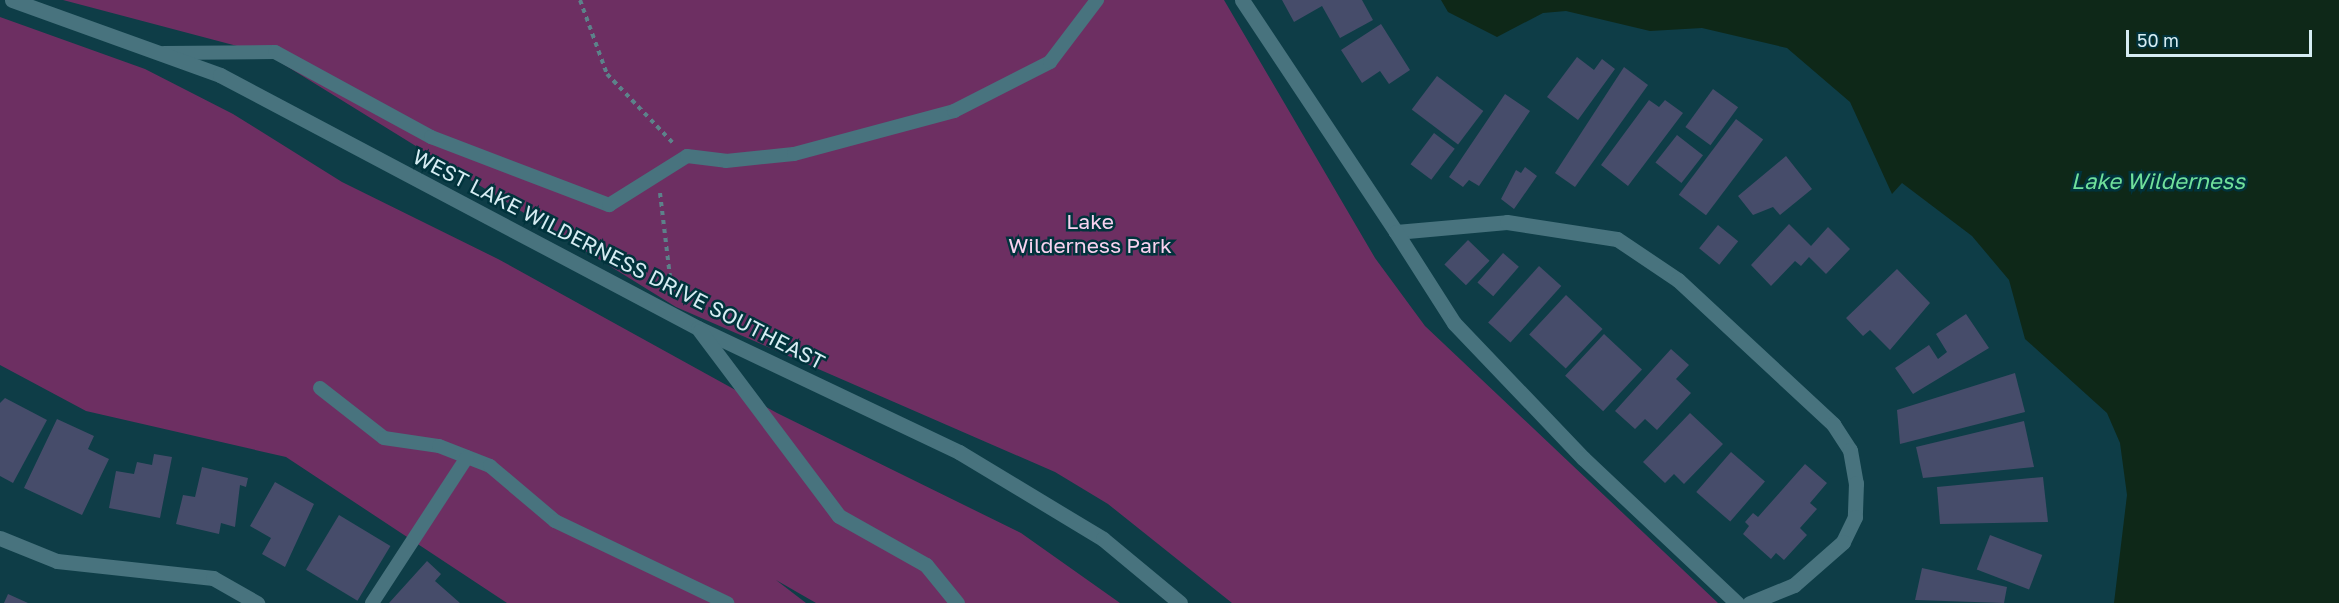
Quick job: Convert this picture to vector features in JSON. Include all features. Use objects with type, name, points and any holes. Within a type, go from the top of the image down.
[{"type":"street","name":"WEST LAKE WILDERNESS DRIVE SOUTHEAST","points":[[12,0],[164,53],[323,127],[698,328],[959,452],[1103,539],[1180,603]]},
{"type":"street","points":[[1242,0],[1454,322],[1583,458],[1737,603]]},
{"type":"street","points":[[1396,232],[1507,222],[1617,238],[1678,280],[1833,424],[1850,450],[1855,517],[1843,542],[1817,568],[1750,603]]},
{"type":"street","points":[[698,328],[839,516],[926,565],[957,603]]},
{"type":"street","points":[[0,538],[57,561],[213,579],[257,603]]},
{"type":"lane","points":[[164,53],[275,52],[431,137],[609,205],[687,156],[726,161],[794,154],[954,111],[1050,63],[1097,0]]},
{"type":"lane","points":[[320,388],[384,438],[439,446],[490,466],[555,521],[727,603]]},
{"type":"lane","points":[[372,603],[467,457]]},
{"type":"path","points":[[580,0],[607,74],[687,156]]},
{"type":"path","points":[[658,174],[675,316]]},
{"type":"green space","name":"Lake Wilderness Park","points":[[63,0],[1224,0],[1375,258],[1425,326],[1718,603],[1232,603],[1108,504],[1055,472],[676,307],[267,54]]},
{"type":"green space","points":[[0,17],[145,69],[233,114],[342,182],[498,259],[777,413],[1021,533],[1120,603],[816,603],[776,580],[806,603],[507,603],[286,457],[86,411],[0,365]]},
{"type":"water","name":"Lake Wilderness","points":[[1441,0],[2339,0],[2339,603],[2114,603],[2127,495],[2120,443],[2107,413],[2025,339],[2009,280],[1972,236],[1902,183],[1892,194],[1850,102],[1787,48],[1702,28],[1650,31],[1566,11],[1543,13],[1497,37],[1448,12]]},
{"type":"building","points":[[1282,0],[1362,0],[1373,20],[1340,38],[1322,6],[1294,22]]},
{"type":"building","points":[[1381,24],[1410,70],[1389,84],[1380,71],[1362,83],[1341,50]]},
{"type":"building","points":[[1577,57],[1594,70],[1602,59],[1615,69],[1578,120],[1547,97]]},
{"type":"building","points":[[1624,67],[1648,85],[1575,187],[1555,173]]},
{"type":"building","points":[[1437,76],[1483,111],[1458,144],[1412,110]]},
{"type":"building","points":[[1713,89],[1738,107],[1710,145],[1685,127]]},
{"type":"building","points":[[1505,94],[1530,111],[1479,186],[1469,180],[1463,187],[1449,177]]},
{"type":"building","points":[[1649,100],[1659,107],[1665,100],[1683,113],[1628,186],[1601,165]]},
{"type":"building","points":[[1736,119],[1763,139],[1706,215],[1679,195]]},
{"type":"building","points":[[1434,133],[1455,149],[1431,180],[1411,164]]},
{"type":"building","points":[[1677,135],[1703,155],[1681,183],[1655,163]]},
{"type":"building","points":[[1786,156],[1812,189],[1780,215],[1773,207],[1753,215],[1738,196]]},
{"type":"building","points":[[1525,167],[1537,176],[1514,209],[1501,199],[1516,170],[1521,173]]},
{"type":"building","points":[[1789,224],[1811,246],[1828,227],[1850,249],[1826,274],[1809,257],[1801,266],[1795,261],[1771,286],[1751,265]]},
{"type":"building","points":[[1718,225],[1738,241],[1719,265],[1699,248]]},
{"type":"building","points":[[1468,240],[1490,261],[1466,285],[1444,264]]},
{"type":"building","points":[[1503,253],[1519,267],[1493,296],[1477,282]]},
{"type":"building","points":[[1539,266],[1561,286],[1510,343],[1488,322]]},
{"type":"building","points":[[1897,269],[1930,303],[1890,350],[1870,330],[1863,336],[1846,318]]},
{"type":"building","points":[[1566,295],[1603,329],[1566,369],[1529,334]]},
{"type":"building","points":[[1966,314],[1989,348],[1913,394],[1895,368],[1929,345],[1938,359],[1947,352],[1936,334]]},
{"type":"building","points":[[1604,334],[1642,369],[1603,411],[1565,376]]},
{"type":"building","points":[[1671,349],[1689,365],[1676,379],[1691,393],[1657,430],[1645,419],[1635,429],[1615,411]]},
{"type":"building","points":[[2015,373],[2025,412],[1900,444],[1897,410]]},
{"type":"building","points":[[5,398],[47,420],[13,483],[0,476],[0,403]]},
{"type":"building","points":[[1690,413],[1723,444],[1684,484],[1674,474],[1665,483],[1643,462]]},
{"type":"building","points":[[57,419],[94,436],[88,449],[109,459],[82,515],[24,488]]},
{"type":"building","points":[[2024,421],[2034,467],[1923,478],[1916,447]]},
{"type":"building","points":[[1731,452],[1765,482],[1730,522],[1696,492]]},
{"type":"building","points":[[154,454],[172,457],[160,518],[109,508],[116,471],[134,474],[137,462],[152,465]]},
{"type":"building","points":[[1805,464],[1827,483],[1810,503],[1817,509],[1800,528],[1807,535],[1784,560],[1776,553],[1771,559],[1743,534],[1749,526],[1745,522],[1753,513],[1758,517]]},
{"type":"building","points":[[202,467],[248,478],[246,487],[240,485],[235,527],[221,523],[219,534],[176,524],[183,495],[195,497]]},
{"type":"building","points":[[2043,477],[2048,522],[1940,524],[1937,487]]},
{"type":"building","points":[[275,482],[314,504],[285,567],[262,554],[271,538],[250,526]]},
{"type":"building","points":[[339,515],[390,546],[357,601],[306,570]]},
{"type":"building","points":[[1990,535],[2042,555],[2029,590],[1977,570]]},
{"type":"building","points":[[427,561],[441,574],[435,581],[460,603],[389,603]]},
{"type":"building","points":[[1922,568],[2007,587],[2004,603],[1915,600]]},
{"type":"building","points":[[8,594],[28,603],[4,603]]}]
